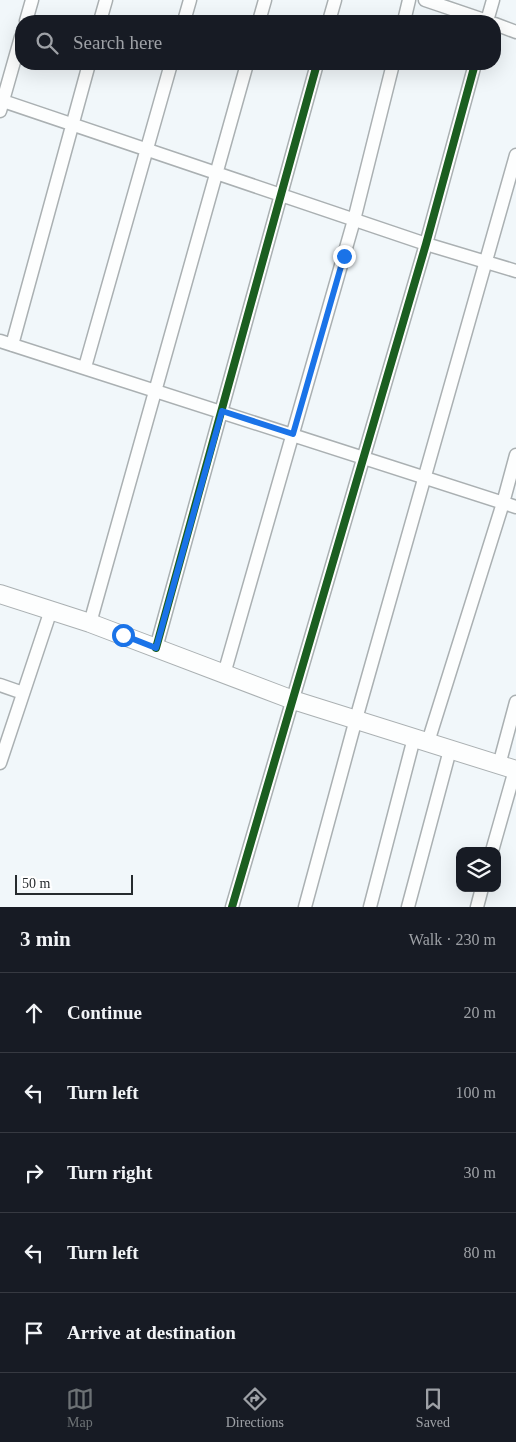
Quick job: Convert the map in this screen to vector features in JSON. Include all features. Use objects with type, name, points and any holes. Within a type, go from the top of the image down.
[{"type":"street","points":[[28,15],[32,0]]},
{"type":"street","points":[[102,15],[106,0]]},
{"type":"street","points":[[186,15],[190,0]]},
{"type":"street","points":[[261,15],[265,0]]},
{"type":"street","points":[[331,15],[335,0]]},
{"type":"street","points":[[405,15],[409,0]]},
{"type":"street","points":[[425,0],[469,15]]},
{"type":"street","points":[[489,15],[493,0]]},
{"type":"street","points":[[501,26],[516,32]]},
{"type":"street","points":[[15,57],[1,104],[72,125],[426,244],[516,270]]},
{"type":"street","points":[[86,70],[72,125],[6,343],[516,507]]},
{"type":"street","points":[[85,367],[169,70]]},
{"type":"street","points":[[90,623],[245,70]]},
{"type":"street","points":[[156,648],[315,70]]},
{"type":"street","points":[[224,674],[354,220],[392,70]]},
{"type":"street","points":[[232,907],[426,244],[473,70]]},
{"type":"street","points":[[305,907],[424,477],[516,155]]},
{"type":"street","points":[[370,907],[421,740],[503,503],[516,455]]},
{"type":"street","points":[[0,594],[90,623],[293,700],[510,769]]},
{"type":"street","points":[[0,760],[51,610]]},
{"type":"street","points":[[0,685],[23,693]]},
{"type":"street","points":[[493,847],[510,769],[516,702]]},
{"type":"street","points":[[408,907],[450,750]]},
{"type":"street","points":[[477,907],[481,892]]},
{"type":"cycle path","points":[[156,648],[315,70]]},
{"type":"cycle path","points":[[232,907],[426,244],[473,70]]},
{"type":"route","points":[[123,635],[156,648],[222,411],[293,434],[344,256]]}]
